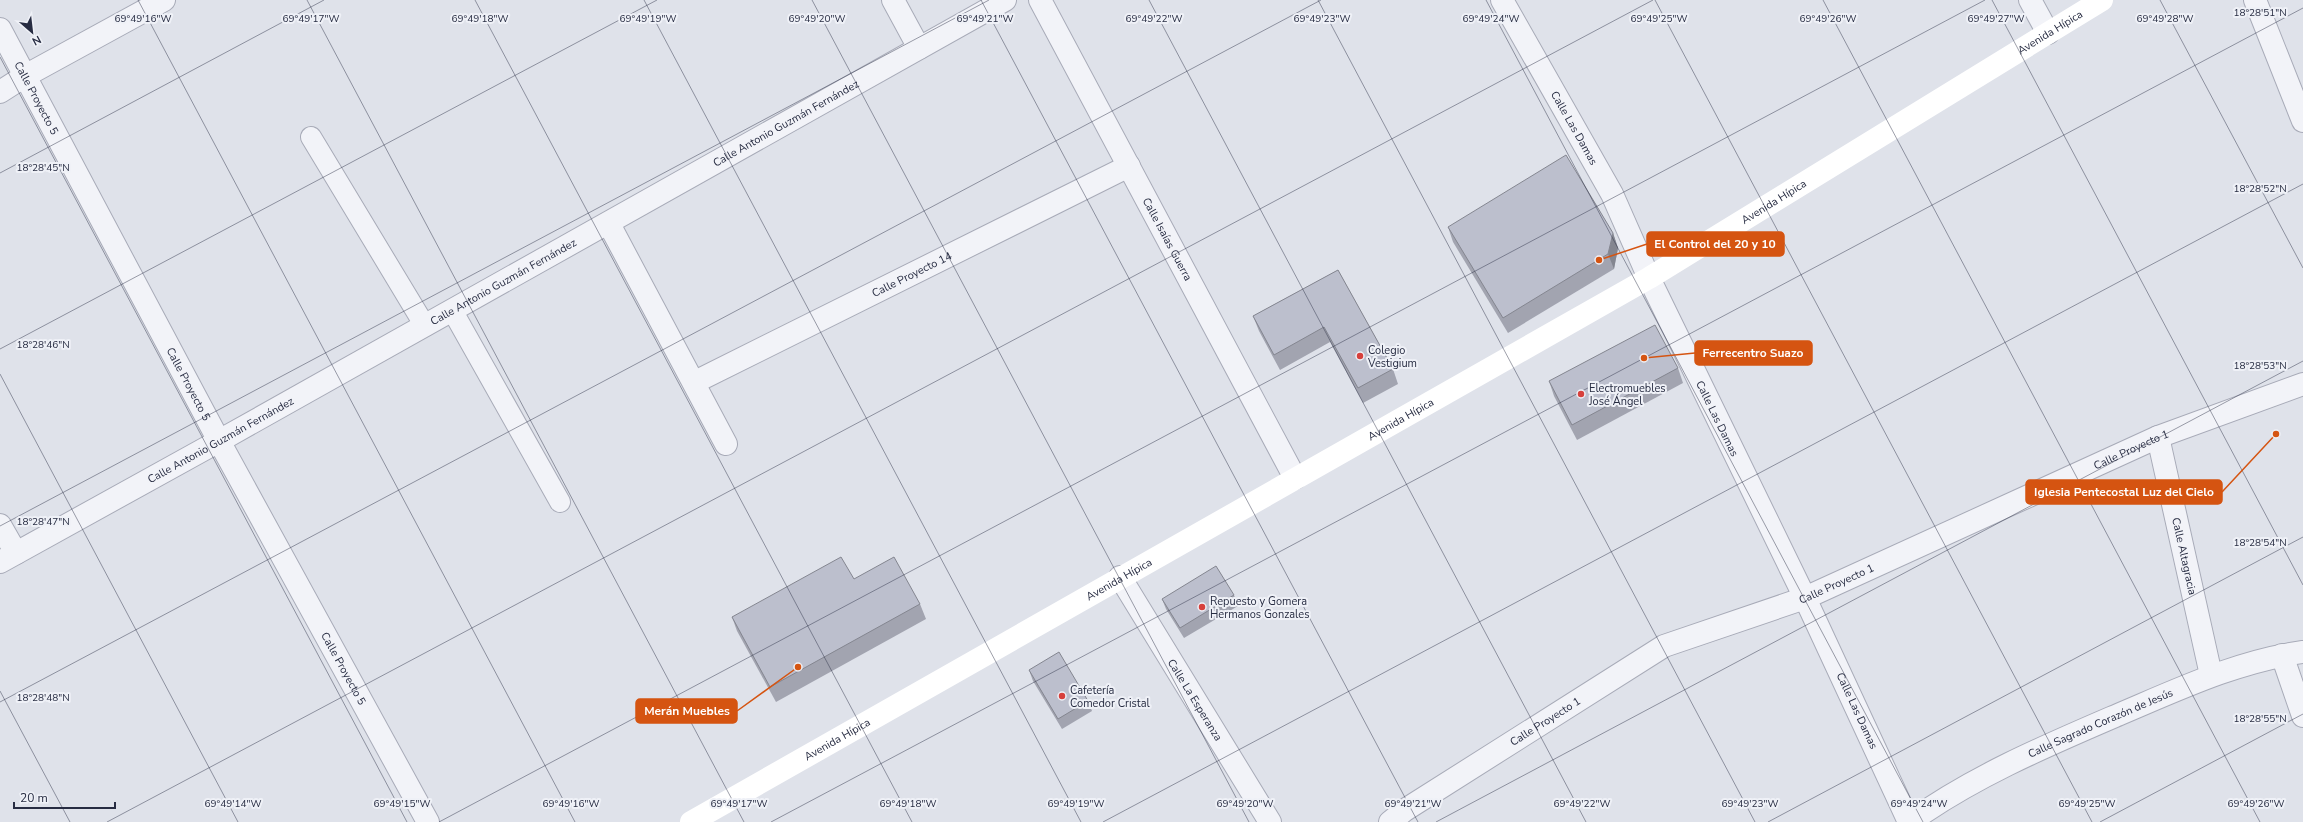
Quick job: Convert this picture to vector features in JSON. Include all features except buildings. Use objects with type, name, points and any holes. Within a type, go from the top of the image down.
[{"type":"street","points":[[0,92],[25,76],[164,0]]},
{"type":"street","points":[[893,0],[919,48]]},
{"type":"street","name":"Calle Antonio Guzmán Fernández","points":[[8,557],[609,224],[1005,0]]},
{"type":"street","name":"Calle Isaías Guerra","points":[[1040,0],[1295,478]]},
{"type":"street","name":"Calle Las Damas","points":[[1502,0],[1612,194],[1649,278],[1805,598],[1910,822]]},
{"type":"street","points":[[2030,0],[2048,33]]},
{"type":"street","name":"Avenida Hípica","points":[[691,822],[1120,577],[1649,278],[2102,0]]},
{"type":"street","points":[[2254,0],[2303,121]]},
{"type":"street","name":"Calle Proyecto 5","points":[[0,29],[219,441],[428,822]]},
{"type":"street","name":"Calle Proyecto 14","points":[[695,382],[1129,166]]},
{"type":"street","points":[[609,224],[695,382],[726,444]]},
{"type":"street","name":"Calle Proyecto 1","points":[[1390,822],[1412,806],[1664,646],[1805,598],[2158,437],[2303,384]]},
{"type":"street","name":"Calle Altagracia","points":[[2158,437],[2211,675]]},
{"type":"street","points":[[0,525],[8,557]]},
{"type":"street","name":"Calle La Esperanza","points":[[1120,577],[1270,822]]},
{"type":"street","name":"Calle Sagrado Corazón de Jesús","points":[[1910,822],[1943,798],[2051,743],[2211,675],[2282,655],[2303,652]]},
{"type":"street","points":[[2282,655],[2303,716]]},
{"type":"lane","points":[[311,137],[426,326]]},
{"type":"lane","points":[[452,310],[560,502]]},
{"type":"place","name":"El Control del 20 y 10","points":[[1599,260]]},
{"type":"place","name":"Colegio Vestigium","points":[[1360,356]]},
{"type":"place","name":"Ferrecentro Suazo","points":[[1644,358]]},
{"type":"place","name":"Electromuebles José Ángel","points":[[1581,394]]},
{"type":"place","name":"Iglesia Pentecostal Luz del Cielo","points":[[2276,434]]},
{"type":"place","name":"Repuesto y Gomera Hermanos Gonzales","points":[[1202,607]]},
{"type":"place","name":"Merán Muebles","points":[[798,667]]},
{"type":"place","name":"Cafetería Comedor Cristal","points":[[1062,696]]}]
